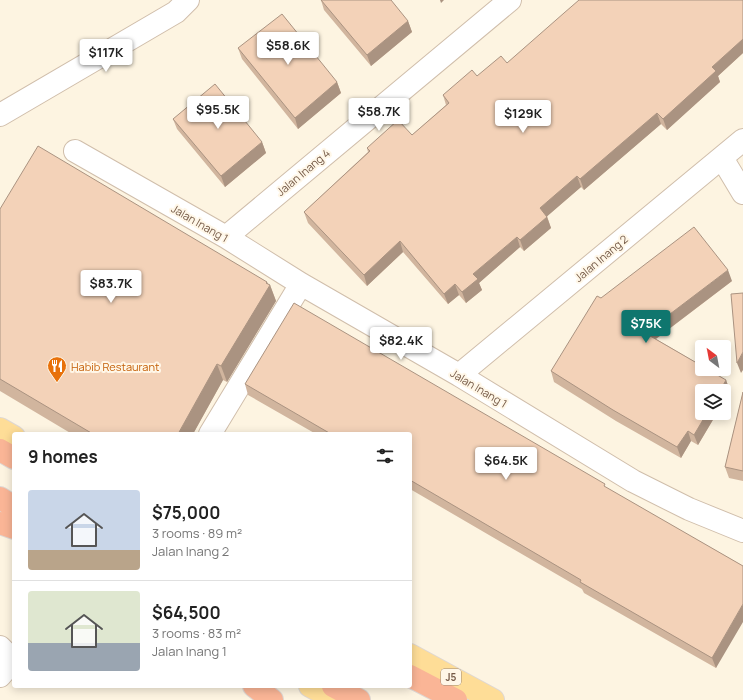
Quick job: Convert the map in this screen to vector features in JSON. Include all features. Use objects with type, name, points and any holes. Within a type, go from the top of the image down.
[{"type":"highway","points":[[0,450],[12,457]]},
{"type":"highway","points":[[0,498],[12,506]]},
{"type":"highway","points":[[0,523],[12,526]]},
{"type":"highway","points":[[412,677],[456,700]]},
{"type":"highway","points":[[257,688],[272,700]]},
{"type":"highway","points":[[337,688],[359,700]]},
{"type":"main road","points":[[0,429],[12,436]]},
{"type":"main road","points":[[0,518],[12,526]]},
{"type":"main road","name":"J5","points":[[412,656],[493,700]]},
{"type":"main road","points":[[314,688],[336,700]]},
{"type":"street","points":[[0,115],[176,12],[188,0]]},
{"type":"street","name":"Jalan Inang 4","points":[[226,237],[510,0]]},
{"type":"street","name":"Jalan Inang 2","points":[[459,375],[743,140]]},
{"type":"street","name":"Jalan Inang 1","points":[[75,151],[226,237],[301,284],[459,375],[633,481],[689,508],[743,531]]},
{"type":"street","points":[[722,158],[743,193]]},
{"type":"street","points":[[211,432],[301,284]]},
{"type":"street","points":[[0,676],[6,668],[4,650]]},
{"type":"building","points":[[321,0],[391,0],[408,21],[367,55]]},
{"type":"building","points":[[579,0],[743,0],[743,39],[712,67],[716,71],[663,119],[657,113],[580,179],[577,176],[540,208],[547,217],[520,240],[517,237],[473,274],[478,279],[462,292],[455,284],[444,294],[400,241],[364,275],[304,212],[370,151],[367,148],[398,120],[412,135],[449,103],[443,95],[472,70],[477,76],[501,56],[507,63]]},
{"type":"building","points":[[282,14],[337,82],[295,118],[238,48]]},
{"type":"building","points":[[215,84],[262,142],[221,176],[173,119]]},
{"type":"building","points":[[38,146],[270,285],[221,366],[217,364],[179,432],[90,432],[0,379],[0,209]]},
{"type":"building","points":[[694,227],[728,270],[645,333],[695,362],[695,376],[719,376],[726,380],[724,384],[695,384],[695,420],[703,420],[694,435],[688,431],[677,447],[613,410],[551,371],[597,296],[601,298]]},
{"type":"building","points":[[743,293],[743,352],[737,363],[731,294]]},
{"type":"building","points":[[294,303],[605,484],[604,486],[743,566],[743,604],[712,658],[580,582],[581,580],[412,481],[412,432],[328,432],[245,384]]},
{"type":"building","points":[[743,392],[743,471],[725,467]]},
{"type":"place","name":"Habib Restaurant","points":[[57,383]]}]
